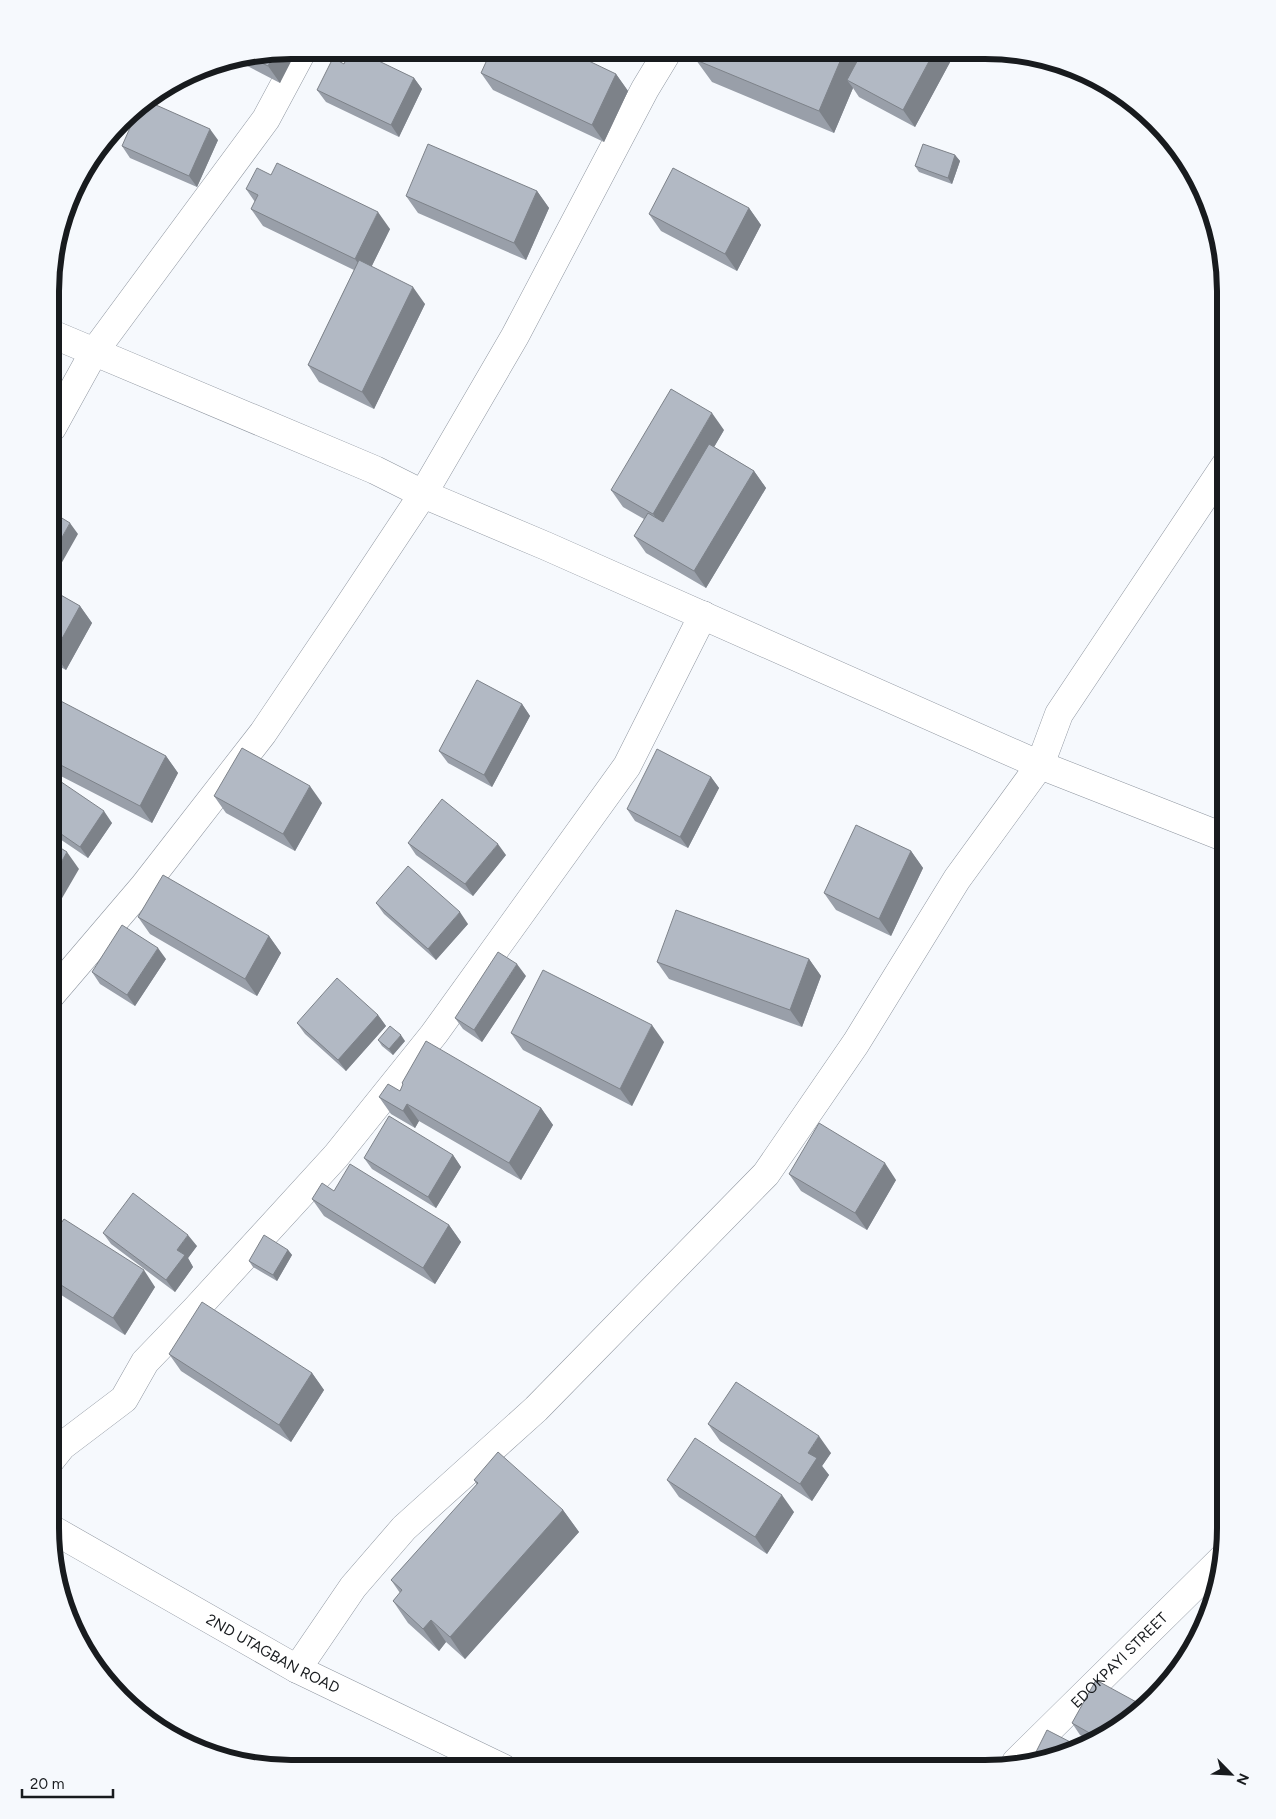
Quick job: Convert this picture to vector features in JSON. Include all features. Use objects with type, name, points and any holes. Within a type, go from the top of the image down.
[{"type":"street","points":[[59,415],[94,352],[266,119],[298,59]]},
{"type":"street","points":[[59,986],[144,886],[264,734],[423,494],[515,336],[645,89],[663,59]]},
{"type":"street","points":[[59,337],[375,470],[423,494],[546,546],[1040,765],[1217,834]]},
{"type":"street","points":[[297,1669],[353,1587],[404,1528],[536,1409],[766,1174],[856,1043],[956,880],[1040,765],[1058,714],[1217,477]]},
{"type":"street","points":[[59,1450],[124,1399],[145,1362],[203,1302],[336,1156],[434,1034],[627,766],[702,615]]},
{"type":"street","name":"2ND UTAGBAN ROAD","points":[[59,1533],[297,1669],[486,1760]]},
{"type":"street","name":"EDOKPAYI STREET","points":[[1021,1757],[1214,1567]]},
{"type":"building","points":[[272,59],[268,66],[258,61]]},
{"type":"building","points":[[332,59],[344,64],[346,59],[375,59],[414,78],[391,125],[317,90]]},
{"type":"building","points":[[487,59],[585,59],[616,74],[592,125],[481,73]]},
{"type":"building","points":[[696,59],[841,59],[819,111]]},
{"type":"building","points":[[858,59],[930,59],[903,110],[847,80]]},
{"type":"building","points":[[153,104],[210,129],[189,176],[122,146],[133,121]]},
{"type":"building","points":[[428,144],[537,191],[514,243],[406,196]]},
{"type":"building","points":[[923,144],[955,155],[948,178],[915,166]]},
{"type":"building","points":[[277,163],[378,212],[355,259],[251,209],[258,195],[246,189],[257,168],[271,175]]},
{"type":"building","points":[[673,168],[749,208],[725,254],[649,214]]},
{"type":"building","points":[[359,260],[413,287],[362,392],[308,365]]},
{"type":"building","points":[[671,389],[712,413],[653,514],[611,490]]},
{"type":"building","points":[[709,444],[754,471],[694,571],[634,536],[648,513],[663,522]]},
{"type":"building","points":[[59,516],[70,523],[59,543]]},
{"type":"building","points":[[59,594],[80,606],[59,644]]},
{"type":"building","points":[[477,680],[522,704],[484,775],[439,751]]},
{"type":"building","points":[[59,700],[166,756],[140,806],[59,764]]},
{"type":"building","points":[[242,748],[310,786],[283,834],[214,796]]},
{"type":"building","points":[[657,749],[711,777],[680,837],[627,809]]},
{"type":"building","points":[[59,780],[104,811],[80,847],[59,833]]},
{"type":"building","points":[[442,799],[498,844],[465,884],[408,843]]},
{"type":"building","points":[[856,825],[911,851],[879,919],[824,893]]},
{"type":"building","points":[[59,847],[67,852],[59,866]]},
{"type":"building","points":[[408,866],[460,912],[428,949],[376,903]]},
{"type":"building","points":[[163,875],[269,936],[245,979],[138,917]]},
{"type":"building","points":[[676,910],[809,959],[790,1010],[657,962]]},
{"type":"building","points":[[122,925],[158,948],[127,995],[92,972]]},
{"type":"building","points":[[498,952],[517,964],[474,1030],[455,1018]]},
{"type":"building","points":[[543,970],[652,1025],[620,1089],[511,1033]]},
{"type":"building","points":[[337,978],[378,1015],[338,1060],[297,1023]]},
{"type":"building","points":[[390,1026],[401,1035],[389,1049],[378,1040]]},
{"type":"building","points":[[426,1041],[541,1108],[509,1163],[407,1104],[403,1111],[379,1097],[388,1084],[400,1091],[402,1083]]},
{"type":"building","points":[[389,1116],[453,1155],[428,1197],[364,1158]]},
{"type":"building","points":[[819,1123],[885,1163],[855,1213],[789,1174]]},
{"type":"building","points":[[350,1164],[449,1225],[423,1268],[312,1199],[322,1183],[334,1191]]},
{"type":"building","points":[[133,1193],[188,1235],[177,1250],[185,1255],[166,1280],[103,1233]]},
{"type":"building","points":[[64,1219],[144,1270],[113,1318],[59,1284],[59,1226]]},
{"type":"building","points":[[264,1235],[288,1250],[273,1275],[249,1261]]},
{"type":"building","points":[[202,1302],[312,1373],[279,1425],[169,1354]]},
{"type":"building","points":[[736,1382],[819,1436],[808,1453],[817,1458],[800,1484],[708,1424]]},
{"type":"building","points":[[695,1438],[782,1495],[755,1537],[667,1480]]},
{"type":"building","points":[[498,1452],[563,1510],[450,1637],[431,1620],[423,1629],[393,1601],[402,1590],[391,1580],[478,1483],[474,1480]]},
{"type":"building","points":[[1096,1680],[1138,1703],[1114,1721],[1091,1734],[1072,1723]]},
{"type":"building","points":[[1047,1730],[1073,1743],[1060,1748],[1034,1755]]}]
